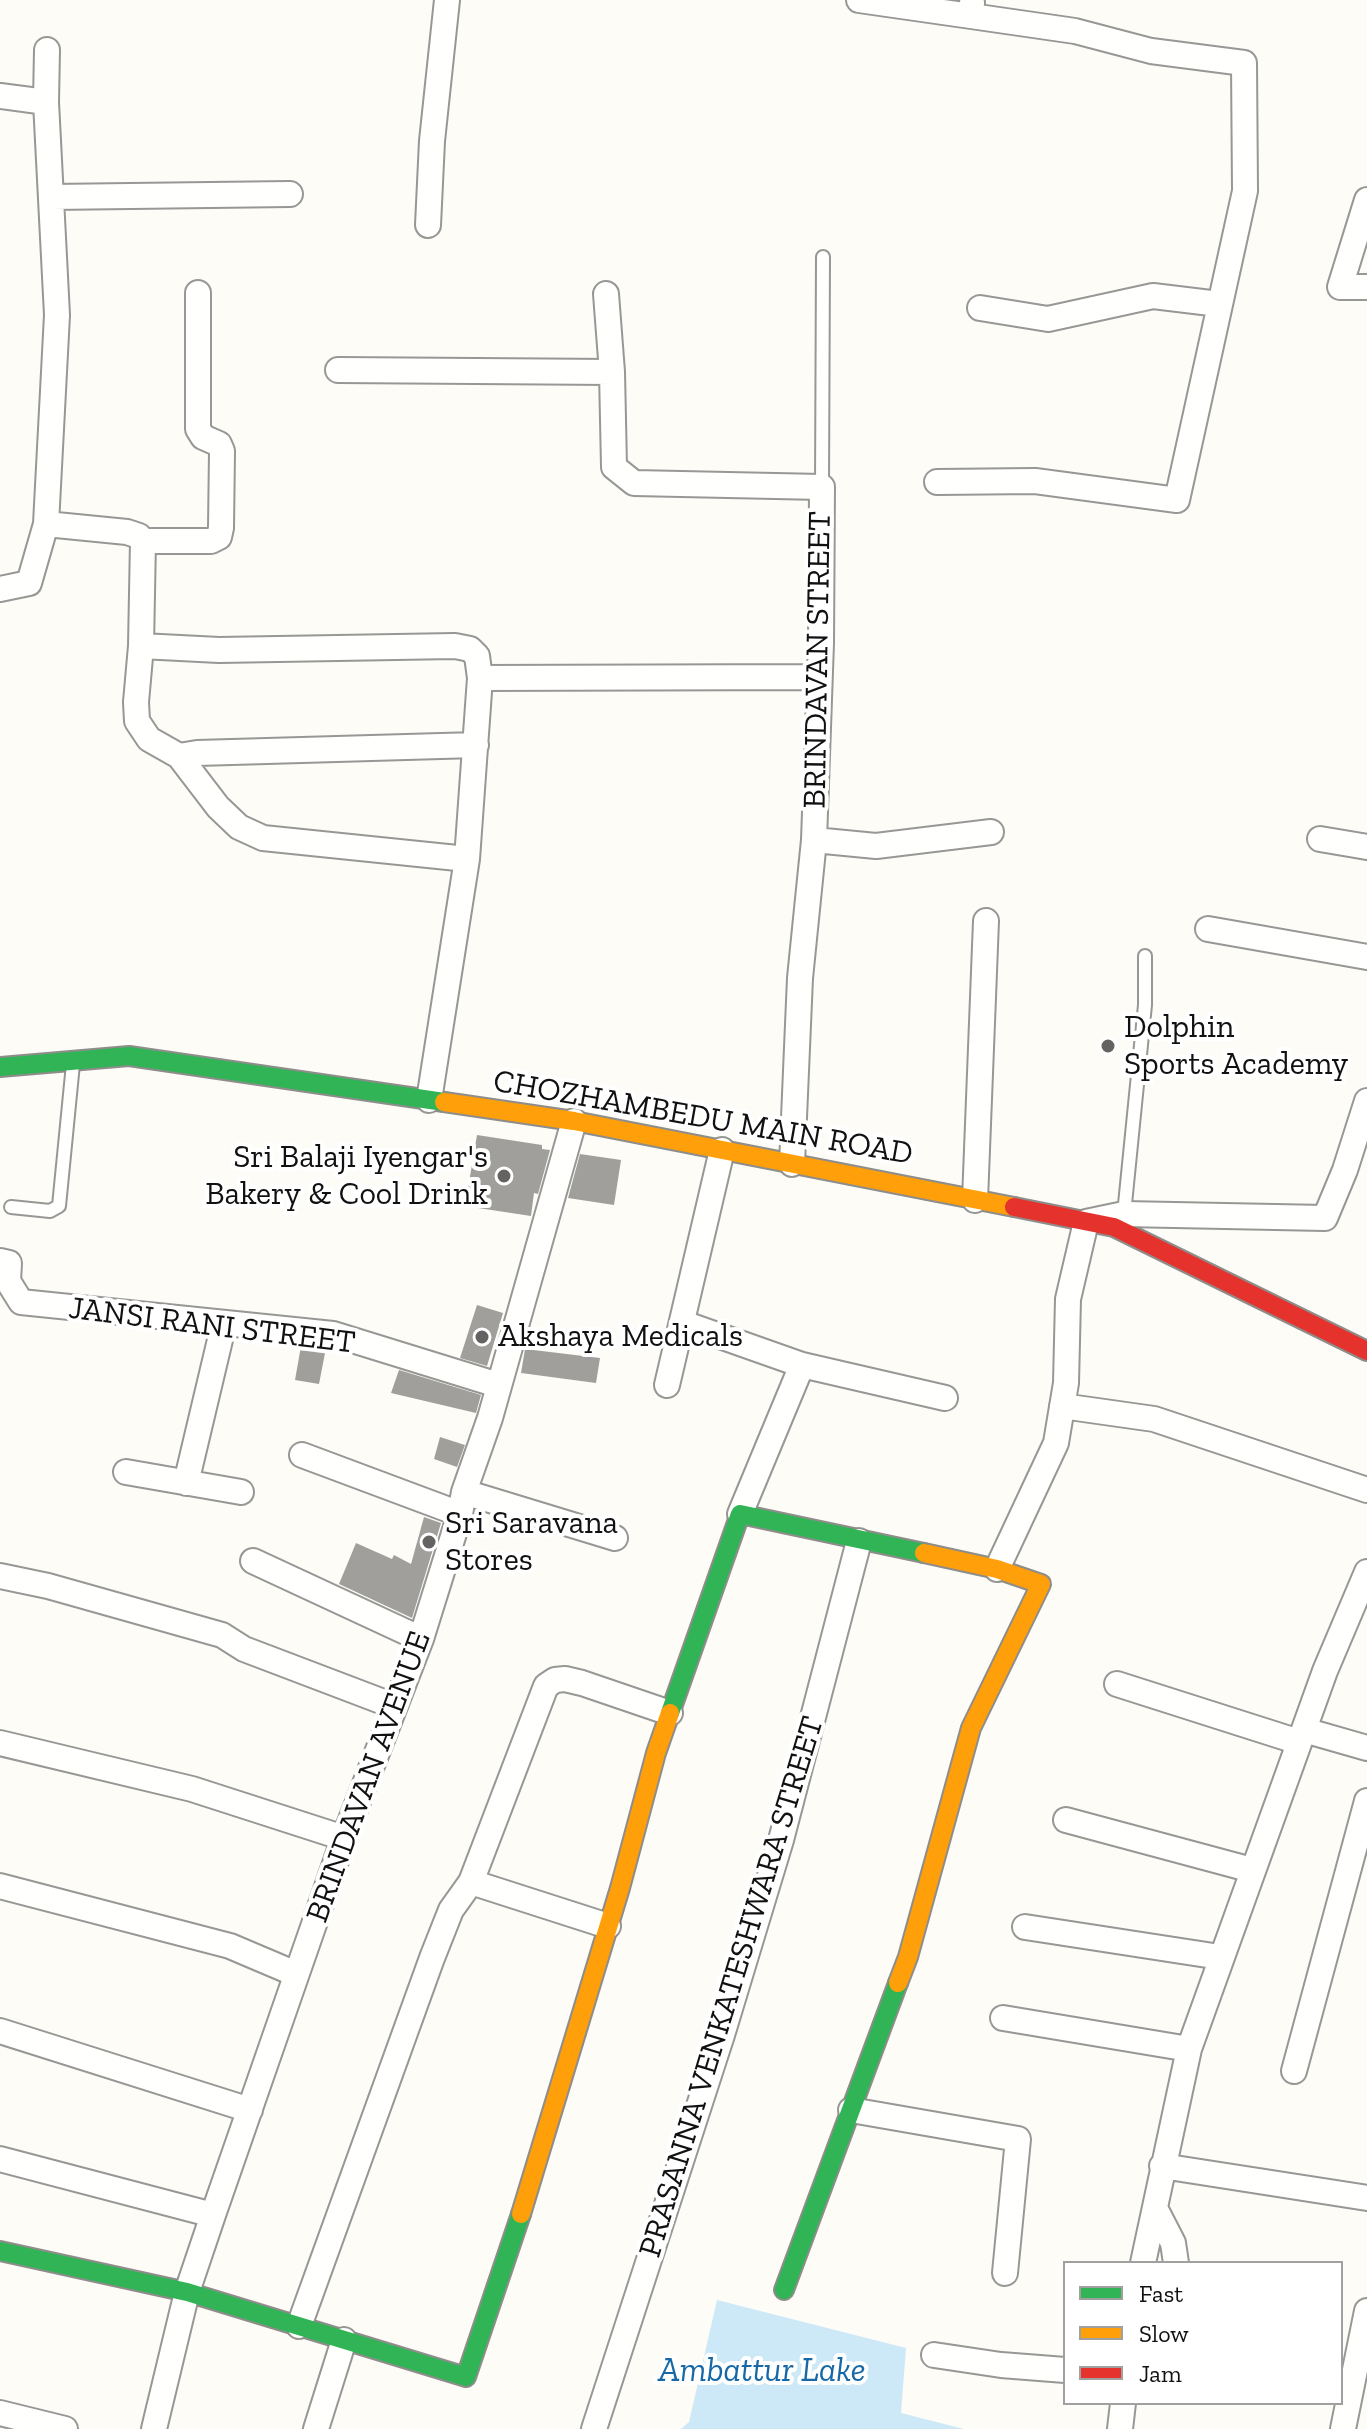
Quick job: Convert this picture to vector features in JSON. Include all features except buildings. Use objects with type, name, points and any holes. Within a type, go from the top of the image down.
[{"type":"street","points":[[428,225],[432,141],[447,0]]},
{"type":"street","points":[[859,0],[971,8],[1151,51],[1244,63],[1245,191],[1177,500],[1035,481],[937,482]]},
{"type":"street","points":[[0,589],[29,583],[46,524],[57,315],[46,102],[47,50]]},
{"type":"street","points":[[0,96],[46,102]]},
{"type":"street","points":[[51,197],[290,194]]},
{"type":"street","points":[[1367,200],[1340,287],[1367,287]]},
{"type":"street","points":[[143,541],[211,541],[219,537],[221,528],[222,451],[219,444],[203,437],[198,429],[198,293]]},
{"type":"street","points":[[338,370],[612,372],[606,294]]},
{"type":"street","points":[[980,308],[1048,319],[1153,296],[1219,304]]},
{"type":"street","name":"BRINDAVAN STREET","points":[[612,372],[614,467],[634,483],[822,487],[821,643],[814,840],[800,978],[792,1164]]},
{"type":"street","points":[[46,524],[127,532],[143,541],[137,721],[149,739],[179,756],[218,807],[239,827],[263,838],[467,859]]},
{"type":"street","points":[[141,646],[219,650],[455,646],[470,649],[477,656],[480,678],[467,859],[429,1100]]},
{"type":"street","points":[[480,678],[818,677]]},
{"type":"street","points":[[179,756],[476,745]]},
{"type":"street","name":"BRINDAVAN STREET","points":[[814,840],[876,846],[991,832]]},
{"type":"street","points":[[1320,839],[1367,847]]},
{"type":"street","points":[[975,1200],[986,921]]},
{"type":"street","points":[[1208,929],[1367,957]]},
{"type":"street","name":"CHOZHAMBEDU MAIN ROAD","points":[[0,1067],[129,1056],[574,1121],[1114,1227],[1367,1351]]},
{"type":"street","points":[[997,1569],[1056,1443],[1066,1383],[1068,1299],[1086,1222],[1124,1214],[1325,1218],[1345,1170],[1367,1101]]},
{"type":"street","name":"BRINDAVAN AVENUE","points":[[154,2429],[187,2292],[213,2215],[344,1838],[421,1639],[490,1418],[574,1121]]},
{"type":"street","points":[[667,1385],[722,1150]]},
{"type":"street","name":"JANSI RANI STREET","points":[[0,1261],[9,1263],[8,1281],[21,1302],[333,1334],[498,1385]]},
{"type":"street","points":[[186,1483],[224,1323]]},
{"type":"street","points":[[683,1323],[802,1365],[945,1398]]},
{"type":"street","points":[[0,2251],[187,2292],[466,2377],[521,2214],[608,1926],[656,1753],[740,1514],[802,1365]]},
{"type":"street","points":[[1062,1406],[1154,1419],[1367,1490]]},
{"type":"street","points":[[302,1455],[462,1503],[615,1538]]},
{"type":"street","points":[[126,1472],[241,1492]]},
{"type":"street","points":[[740,1514],[997,1569],[1041,1584],[971,1728],[908,1957],[784,2290]]},
{"type":"street","name":"PRASANNA VENKATESHWARA STREET","points":[[594,2429],[713,2064],[785,1828],[859,1541]]},
{"type":"street","points":[[253,1561],[421,1639]]},
{"type":"street","points":[[1143,2261],[1189,2049],[1302,1736],[1367,1572]]},
{"type":"street","points":[[0,1576],[48,1586],[222,1635],[244,1649],[394,1706]]},
{"type":"street","points":[[299,2326],[436,1946],[451,1910],[471,1882],[546,1686],[555,1680],[565,1679],[670,1713]]},
{"type":"street","points":[[1117,1684],[1302,1736],[1367,1748]]},
{"type":"street","points":[[0,1743],[192,1789],[344,1838]]},
{"type":"street","points":[[1294,2071],[1367,1801]]},
{"type":"street","points":[[1066,1820],[1252,1870]]},
{"type":"street","points":[[471,1882],[608,1926]]},
{"type":"street","points":[[0,1886],[230,1946],[296,1974]]},
{"type":"street","points":[[1025,1927],[1220,1957]]},
{"type":"street","points":[[1003,2018],[1189,2049]]},
{"type":"street","points":[[0,2031],[250,2110]]},
{"type":"street","points":[[851,2110],[1018,2139],[1005,2273]]},
{"type":"street","points":[[0,2159],[213,2215]]},
{"type":"street","points":[[1162,2166],[1367,2198]]},
{"type":"street","points":[[1155,2208],[1173,2243],[1176,2261]]},
{"type":"street","points":[[1343,2429],[1367,2311]]},
{"type":"street","points":[[316,2429],[344,2340]]},
{"type":"street","points":[[934,2355],[1063,2370]]},
{"type":"street","points":[[1120,2429],[1123,2405]]},
{"type":"street","points":[[0,2413],[65,2429]]},
{"type":"lane","points":[[822,487],[823,257]]},
{"type":"lane","points":[[1124,1214],[1145,1005],[1145,956]]},
{"type":"lane","points":[[11,1207],[50,1211],[59,1206],[73,1061]]},
{"type":"water","name":"Ambattur Lake","points":[[717,2300],[906,2348],[901,2413],[964,2429],[681,2429],[689,2422]]},
{"type":"traffic: fast","points":[[0,1067],[129,1056],[444,1102]]},
{"type":"traffic: fast","points":[[670,1713],[740,1514],[924,1553]]},
{"type":"traffic: fast","points":[[784,2290],[898,1983]]},
{"type":"traffic: fast","points":[[0,2251],[187,2292],[466,2377],[521,2214]]},
{"type":"traffic: slow","points":[[444,1102],[574,1121],[1014,1207]]},
{"type":"traffic: slow","points":[[898,1983],[908,1957],[971,1728],[1041,1584],[997,1569],[924,1553]]},
{"type":"traffic: slow","points":[[521,2214],[670,1713]]},
{"type":"traffic: jam","points":[[1014,1207],[1114,1227],[1367,1351]]},
{"type":"place","name":"Dolphin Sports Academy","points":[[1108,1046]]},
{"type":"place","name":"Sri Balaji Iyengar's Bakery & Cool Drink","points":[[504,1176]]},
{"type":"place","name":"Akshaya Medicals","points":[[482,1337]]},
{"type":"place","name":"Sri Saravana Stores","points":[[429,1542]]}]
